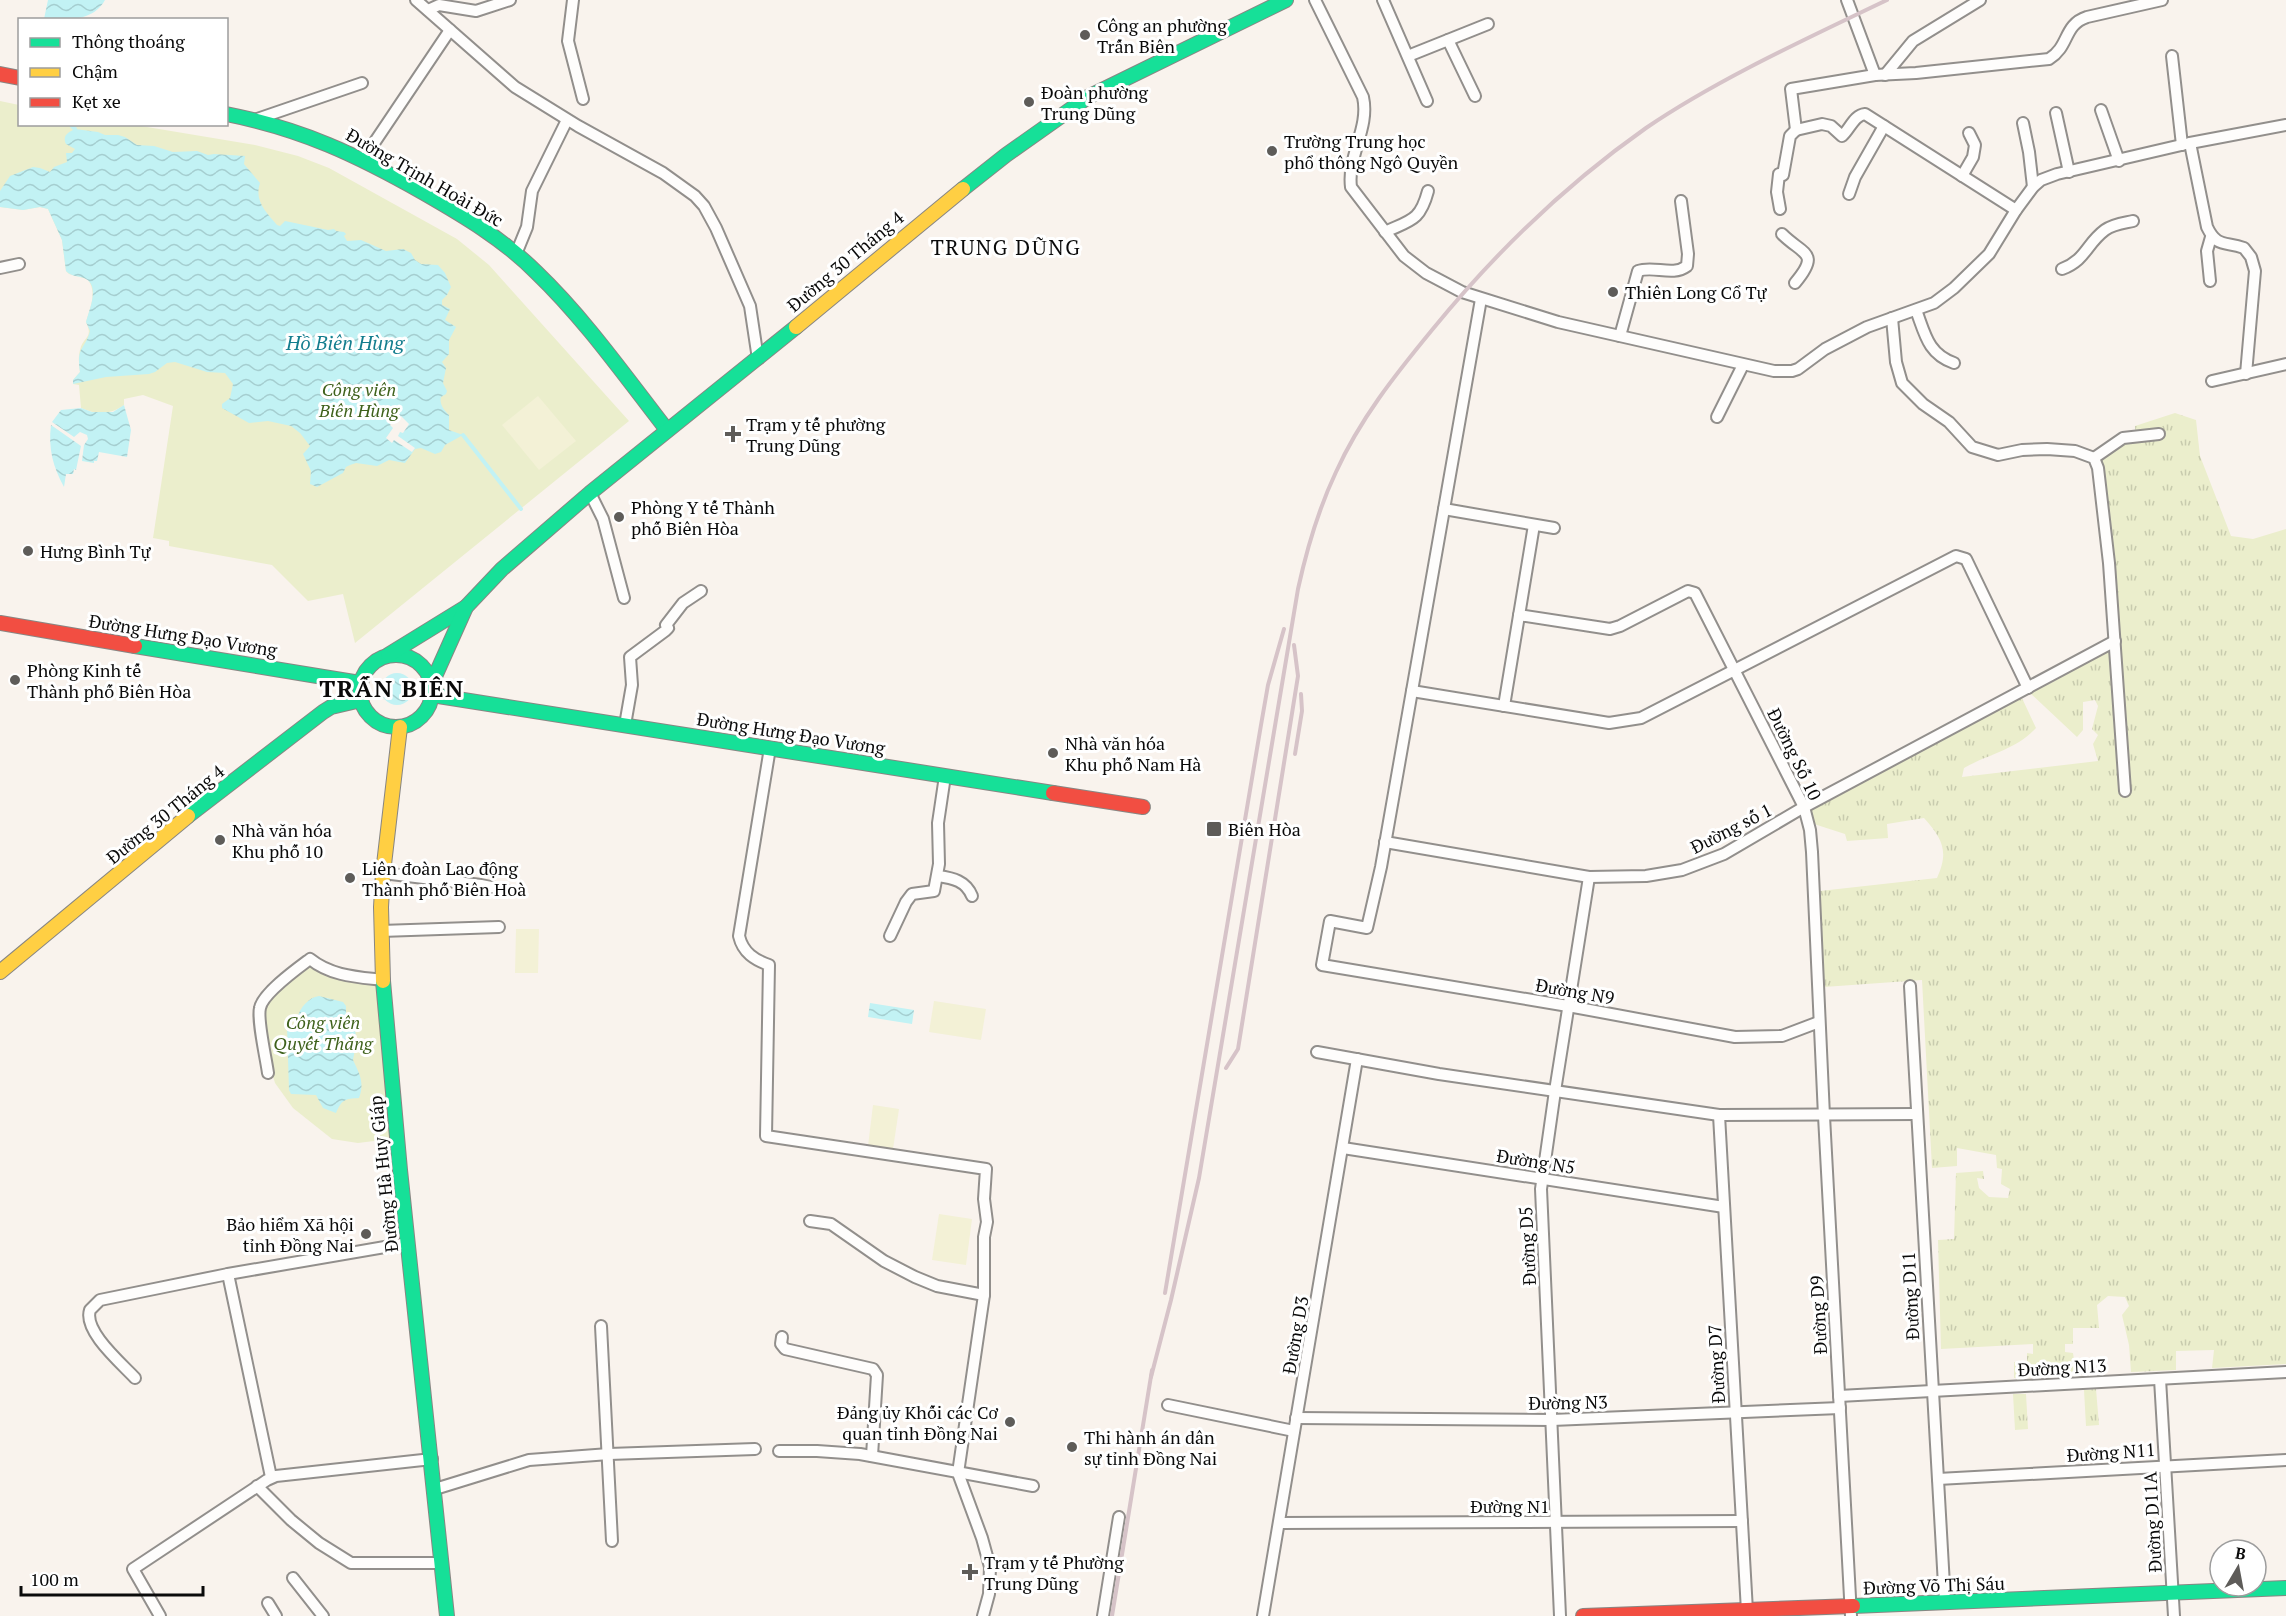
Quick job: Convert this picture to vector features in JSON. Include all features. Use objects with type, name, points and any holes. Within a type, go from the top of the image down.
[{"type":"main road","name":"Đường 30 Tháng 4","points":[[388,656],[466,607],[518,555],[590,493],[758,359],[917,225],[998,161],[1071,108],[1130,75],[1286,0]]},
{"type":"main road","points":[[0,74],[18,78]]},
{"type":"main road","name":"Đường Trịnh Hoài Đức","points":[[228,114],[256,119],[323,139],[364,158],[469,219],[516,254],[567,305],[667,430]]},
{"type":"main road","name":"Đường 30 Tháng 4","points":[[432,689],[466,607]]},
{"type":"main road","name":"Đường Hưng Đạo Vương","points":[[0,623],[360,683]]},
{"type":"main road","points":[[399,655],[415,660],[424,668],[432,689],[429,706],[412,724],[389,727],[374,720],[366,711],[361,700],[360,683],[370,665],[388,656],[399,655]]},
{"type":"main road","name":"Đường Hưng Đạo Vương","points":[[432,689],[625,725],[1143,807]]},
{"type":"main road","name":"Đường 30 Tháng 4","points":[[0,972],[189,816],[323,712],[331,707],[361,700]]},
{"type":"main road","name":"Đường Hà Huy Giáp","points":[[400,727],[383,873],[381,931],[383,980],[447,1616]]},
{"type":"main road","name":"Đường Võ Thị Sáu","points":[[1583,1616],[1747,1611],[1851,1611],[1944,1603],[2286,1588]]},
{"type":"street","points":[[416,0],[514,87],[567,120],[663,173],[695,196],[704,206],[716,228],[750,306],[758,359]]},
{"type":"street","points":[[428,10],[439,2],[476,11],[510,0]]},
{"type":"street","points":[[573,0],[568,41],[583,99]]},
{"type":"street","points":[[1315,0],[1359,89],[1365,106],[1364,120],[1352,169],[1351,187],[1396,248],[1419,268],[1455,289],[1541,318],[1774,371],[1792,371],[1853,333],[1934,303],[1954,288],[1989,254],[2016,210],[2033,187],[2045,178],[2186,144],[2286,125]]},
{"type":"street","points":[[1383,0],[1427,101]]},
{"type":"street","points":[[1847,0],[1880,75]]},
{"type":"street","points":[[1880,75],[1913,41],[1980,0]]},
{"type":"street","points":[[1796,130],[1791,89],[1880,75],[2049,59],[2062,48],[2070,28],[2076,21],[2135,3],[2162,0]]},
{"type":"street","points":[[1408,56],[1488,24]]},
{"type":"street","points":[[364,158],[450,30]]},
{"type":"street","points":[[1448,40],[1475,96]]},
{"type":"street","points":[[2172,56],[2186,144],[2207,227],[2211,237],[2221,243],[2244,248],[2253,263],[2253,295],[2246,374]]},
{"type":"street","points":[[256,119],[362,83]]},
{"type":"street","points":[[2101,110],[2119,161]]},
{"type":"street","points":[[2056,113],[2069,172]]},
{"type":"street","points":[[1780,209],[1777,192],[1790,136],[1796,130],[1822,124],[1831,126],[1842,136],[1860,114],[1865,114],[2016,210]]},
{"type":"street","points":[[516,254],[526,227],[532,192],[567,120]]},
{"type":"street","points":[[2023,123],[2033,187]]},
{"type":"street","points":[[1849,194],[1858,172],[1884,126]]},
{"type":"street","points":[[1962,176],[1975,149],[1970,133]]},
{"type":"street","points":[[1385,232],[1411,220],[1422,212],[1428,191]]},
{"type":"street","points":[[1620,336],[1638,271],[1646,269],[1680,271],[1687,266],[1688,254],[1681,201]]},
{"type":"street","points":[[2062,269],[2075,263],[2106,230],[2114,225],[2133,222]]},
{"type":"street","points":[[1782,234],[1802,249],[1808,257],[1807,267],[1795,283]]},
{"type":"street","points":[[2210,281],[2207,251],[2211,237]]},
{"type":"street","points":[[0,268],[19,264]]},
{"type":"street","points":[[1385,842],[1481,298]]},
{"type":"street","points":[[1916,310],[1930,345],[1941,358],[1954,363]]},
{"type":"street","points":[[1892,318],[1896,362],[1902,383],[1923,404],[1949,422],[1972,447],[1998,456],[2022,450],[2047,449],[2075,451],[2094,458],[2098,468],[2109,562],[2126,791]]},
{"type":"street","points":[[2212,381],[2286,364]]},
{"type":"street","points":[[1717,417],[1743,365]]},
{"type":"street","points":[[2094,458],[2123,438],[2159,434]]},
{"type":"street","points":[[590,493],[603,519],[624,598]]},
{"type":"street","points":[[1444,509],[1554,528]]},
{"type":"street","points":[[1504,706],[1534,525]]},
{"type":"street","points":[[1412,691],[1609,723],[1628,722],[1653,714],[1956,556],[1966,559],[2028,688]]},
{"type":"street","points":[[625,725],[632,685],[630,657],[665,631],[668,628],[666,625],[682,603],[701,591]]},
{"type":"street","name":"Đường Số 10","points":[[1519,615],[1610,629],[1688,591],[1695,593],[1804,807],[1810,830],[1812,852],[1819,1022]]},
{"type":"street","name":"Đường số 1","points":[[1385,842],[1589,877],[1646,876],[1682,870],[1724,854],[1804,807],[2115,641]]},
{"type":"street","points":[[770,748],[740,930],[740,941],[750,956],[769,965],[766,1136],[986,1168],[984,1200],[987,1222],[984,1237],[984,1295],[958,1473],[990,1567],[989,1594],[982,1616]]},
{"type":"street","points":[[890,936],[912,894],[934,891],[938,876],[940,848],[937,832],[945,776]]},
{"type":"street","name":"Đường N9","points":[[1385,842],[1367,928],[1330,921],[1322,965],[1568,1006],[1735,1037],[1782,1036],[1819,1022]]},
{"type":"street","points":[[383,873],[507,890]]},
{"type":"street","points":[[938,876],[956,879],[970,891],[972,896]]},
{"type":"street","name":"Đường D5","points":[[1560,1616],[1541,1202],[1555,1091],[1589,877]]},
{"type":"street","points":[[381,931],[499,927]]},
{"type":"street","points":[[268,1073],[260,1008],[268,996],[297,969],[310,959],[320,967],[333,972],[383,980]]},
{"type":"street","name":"Đường D11","points":[[1910,986],[1944,1603]]},
{"type":"street","name":"Đường D9","points":[[1819,1022],[1851,1611]]},
{"type":"street","points":[[1317,1052],[1439,1074],[1719,1116],[1916,1114]]},
{"type":"street","name":"Đường D3","points":[[1263,1616],[1357,1059]]},
{"type":"street","name":"Đường D7","points":[[1719,1116],[1747,1611]]},
{"type":"street","name":"Đường N5","points":[[1343,1148],[1724,1207]]},
{"type":"street","points":[[810,1221],[831,1224],[884,1261],[915,1277],[937,1286],[984,1295]]},
{"type":"street","points":[[135,1377],[89,1324],[88,1315],[100,1300],[228,1274],[408,1243]]},
{"type":"street","points":[[228,1274],[271,1477]]},
{"type":"street","points":[[601,1326],[612,1541]]},
{"type":"street","points":[[782,1337],[781,1344],[785,1349],[873,1369],[877,1376],[872,1456]]},
{"type":"street","name":"Đường N13","points":[[1839,1396],[2286,1372]]},
{"type":"street","name":"Đường D11A","points":[[2160,1379],[2174,1616]]},
{"type":"street","points":[[1168,1405],[1294,1431]]},
{"type":"street","name":"Đường N3","points":[[1296,1418],[1552,1420],[1840,1408]]},
{"type":"street","points":[[435,1489],[529,1460],[609,1454],[755,1449]]},
{"type":"street","points":[[779,1451],[817,1451],[872,1456],[1033,1486]]},
{"type":"street","points":[[160,1616],[133,1569],[271,1477],[432,1460]]},
{"type":"street","name":"Đường N11","points":[[1938,1479],[2286,1460]]},
{"type":"street","points":[[257,1486],[291,1520],[319,1543],[351,1563],[442,1563]]},
{"type":"street","points":[[1103,1616],[1119,1517]]},
{"type":"street","name":"Đường N1","points":[[1279,1523],[1742,1521]]},
{"type":"street","points":[[293,1578],[323,1616]]},
{"type":"street","points":[[268,1603],[276,1616]]},
{"type":"green space","name":"Công viên Biên Hùng","points":[[0,101],[18,105],[18,126],[141,126],[255,145],[298,156],[329,168],[457,239],[489,265],[629,421],[355,643],[343,594],[308,601],[272,565],[169,546],[169,541],[153,538],[173,406],[143,395],[124,399],[124,405],[108,412],[98,413],[81,408],[79,385],[73,384],[73,380],[80,372],[81,345],[89,332],[86,322],[93,294],[90,284],[87,279],[66,271],[62,240],[48,209],[40,207],[23,210],[0,207]]},
{"type":"green space","points":[[2175,413],[2196,420],[2200,456],[2231,536],[2253,539],[2286,529],[2286,1364],[2212,1368],[2214,1350],[2176,1351],[2176,1370],[2131,1372],[2129,1345],[2122,1315],[2129,1306],[2125,1297],[2108,1296],[2097,1305],[2099,1328],[2073,1328],[2073,1344],[2065,1344],[2065,1352],[2073,1353],[2074,1360],[2088,1358],[2093,1363],[2093,1374],[2014,1378],[2014,1362],[2027,1361],[2027,1353],[2033,1354],[2033,1344],[1941,1349],[1938,1240],[1954,1239],[1956,1173],[1983,1171],[1984,1179],[1977,1178],[1979,1188],[1989,1197],[2008,1198],[2010,1189],[2001,1184],[2002,1169],[1997,1168],[1996,1155],[1957,1148],[1957,1166],[1932,1168],[1922,980],[1824,987],[1820,891],[1937,878],[1943,861],[1940,839],[1924,818],[1887,824],[1888,838],[1847,841],[1845,834],[1814,824],[1810,809],[2021,696],[2036,728],[2011,747],[1964,768],[1962,777],[2098,761],[2093,744],[2098,735],[2092,729],[2098,706],[2095,700],[2083,702],[2083,730],[2077,737],[2029,692],[2051,683],[2119,644],[2099,459],[2124,442],[2136,439],[2135,426]]},
{"type":"green space","name":"Công viên Quyết Thắng","points":[[311,962],[376,982],[390,1139],[358,1143],[332,1139],[293,1108],[275,1083],[270,1066],[263,1012],[269,998]]},
{"type":"green space","points":[[2096,1389],[2099,1425],[2086,1426],[2084,1390]]},
{"type":"green space","points":[[2013,1394],[2026,1394],[2028,1429],[2015,1430]]},
{"type":"shaded area","points":[[538,396],[576,441],[539,470],[502,425]]},
{"type":"shaded area","points":[[516,929],[539,929],[538,973],[515,973]]},
{"type":"shaded area","points":[[934,1001],[986,1009],[981,1040],[929,1032]]},
{"type":"shaded area","points":[[873,1105],[899,1109],[893,1149],[868,1146]]},
{"type":"shaded area","points":[[939,1214],[972,1219],[966,1265],[932,1260]]},
{"type":"water","points":[[48,0],[105,0],[100,7],[86,16],[44,18]]},
{"type":"water","name":"Hồ Biên Hùng","points":[[75,129],[118,135],[137,145],[154,146],[173,152],[197,151],[208,155],[245,156],[244,164],[260,183],[259,195],[262,206],[277,225],[280,226],[285,221],[328,230],[334,229],[344,232],[347,241],[361,240],[386,251],[403,249],[411,253],[421,264],[438,265],[445,273],[451,287],[442,300],[442,305],[450,309],[445,320],[456,327],[449,340],[449,354],[442,362],[446,368],[443,383],[447,391],[441,397],[441,402],[449,415],[449,430],[463,435],[445,445],[441,452],[435,454],[421,448],[415,449],[405,463],[389,460],[377,466],[356,463],[350,465],[343,473],[317,487],[310,484],[311,471],[303,454],[310,446],[300,433],[291,426],[268,421],[249,423],[222,408],[222,404],[230,398],[233,384],[225,373],[207,372],[175,362],[167,363],[149,374],[106,377],[73,384],[73,380],[80,372],[79,357],[90,331],[86,322],[93,292],[92,286],[84,278],[66,271],[62,240],[48,209],[40,207],[23,210],[0,207],[0,191],[10,176],[33,167],[50,172],[54,167],[67,162],[66,153],[72,153],[75,149],[66,144],[65,137]]},
{"type":"water","points":[[124,405],[131,430],[127,457],[99,452],[97,461],[94,463],[82,461],[87,435],[80,432],[74,437],[52,422],[61,410],[81,408],[92,412],[113,412]]},
{"type":"water","points":[[51,425],[81,446],[76,470],[74,469],[73,474],[66,474],[64,487],[52,457]]},
{"type":"water","points":[[397,673],[408,678],[413,689],[408,700],[397,705],[386,700],[381,689],[386,678]]},
{"type":"water","points":[[319,996],[343,1002],[346,1006],[346,1017],[355,1023],[356,1043],[353,1060],[360,1078],[361,1092],[359,1098],[342,1102],[336,1113],[323,1108],[316,1095],[291,1094],[289,1090],[287,1027],[296,1027],[302,1007],[314,997]]},
{"type":"water","points":[[870,1003],[914,1010],[912,1024],[868,1017]]},
{"type":"pier","points":[[396,416],[399,418],[401,416],[409,424],[398,436],[415,448],[412,452],[394,440],[392,443],[386,438],[393,428],[390,425]]},
{"type":"waterway","points":[[72,126],[75,129]]},
{"type":"waterway","points":[[463,435],[521,509]]},
{"type":"railway","points":[[1151,1377],[1199,1178],[1298,589],[1318,515],[1345,453],[1367,416],[1392,381],[1480,274],[1532,222],[1587,173],[1646,128],[1703,93],[1764,60],[1887,0]]},
{"type":"railway","points":[[1165,1293],[1268,685],[1284,629]]},
{"type":"railway","points":[[1226,1068],[1238,1049],[1298,676],[1294,645]]},
{"type":"railway","points":[[1295,754],[1302,711],[1301,694]]},
{"type":"railway","points":[[1112,1616],[1152,1370]]},
{"type":"traffic: fast","points":[[963,189],[1006,155],[1088,97],[1286,0]]},
{"type":"traffic: fast","points":[[228,114],[280,127],[352,155],[424,193],[497,239],[523,260],[571,309],[667,430]]},
{"type":"traffic: fast","points":[[432,683],[466,607],[502,569],[590,493],[796,327]]},
{"type":"traffic: fast","points":[[388,655],[466,607]]},
{"type":"traffic: fast","points":[[135,646],[360,683]]},
{"type":"traffic: fast","points":[[403,655],[422,665],[430,677],[432,691],[430,705],[422,717],[410,725],[389,727],[370,717],[362,705],[360,684],[370,665],[382,657],[403,655]]},
{"type":"traffic: fast","points":[[432,695],[1053,793]]},
{"type":"traffic: fast","points":[[188,816],[323,712],[331,707],[361,700]]},
{"type":"traffic: fast","points":[[383,981],[400,1170],[447,1616]]},
{"type":"traffic: fast","points":[[1853,1606],[2286,1588]]},
{"type":"traffic: slow","points":[[796,327],[963,189]]},
{"type":"traffic: slow","points":[[383,981],[381,907],[383,873],[400,727]]},
{"type":"traffic: slow","points":[[0,972],[188,816]]},
{"type":"traffic: jam","points":[[0,74],[18,78]]},
{"type":"traffic: jam","points":[[0,623],[135,646]]},
{"type":"traffic: jam","points":[[1053,793],[1143,807]]},
{"type":"traffic: jam","points":[[1583,1616],[1853,1606]]},
{"type":"place","name":"Công an phường Trấn Biên","points":[[1085,35]]},
{"type":"place","name":"Đoàn phường Trung Dũng","points":[[1029,102]]},
{"type":"place","name":"Trường Trung học phổ thông Ngô Quyền","points":[[1272,151]]},
{"type":"place","name":"Thiên Long Cổ Tự","points":[[1613,292]]},
{"type":"place","name":"Trạm y tế phường Trung Dũng","points":[[733,434]]},
{"type":"place","name":"Phòng Y tế Thành phố Biên Hòa","points":[[619,517]]},
{"type":"place","name":"Hưng Bình Tự","points":[[28,551]]},
{"type":"place","name":"Phòng Kinh tế Thành phố Biên Hòa","points":[[15,680]]},
{"type":"place","name":"Nhà văn hóa Khu phố Nam Hà","points":[[1053,753]]},
{"type":"place","name":"Biên Hòa","points":[[1214,829]]},
{"type":"place","name":"Nhà văn hóa Khu phố 10","points":[[220,840]]},
{"type":"place","name":"Liên đoàn Lao động Thành phố Biên Hoà","points":[[350,878]]},
{"type":"place","name":"Bảo hiểm Xã hội tỉnh Đồng Nai","points":[[366,1234]]},
{"type":"place","name":"Đảng ủy Khối các Cơ quan tỉnh Đồng Nai","points":[[1010,1422]]},
{"type":"place","name":"Thi hành án dân sự tỉnh Đồng Nai","points":[[1072,1447]]},
{"type":"place","name":"Trạm y tế Phường Trung Dũng","points":[[970,1572]]},
{"type":"district","name":"TRUNG DŨNG","points":[[1006,247]]},
{"type":"district","name":"TRẤN BIÊN","points":[[392,688]]}]
